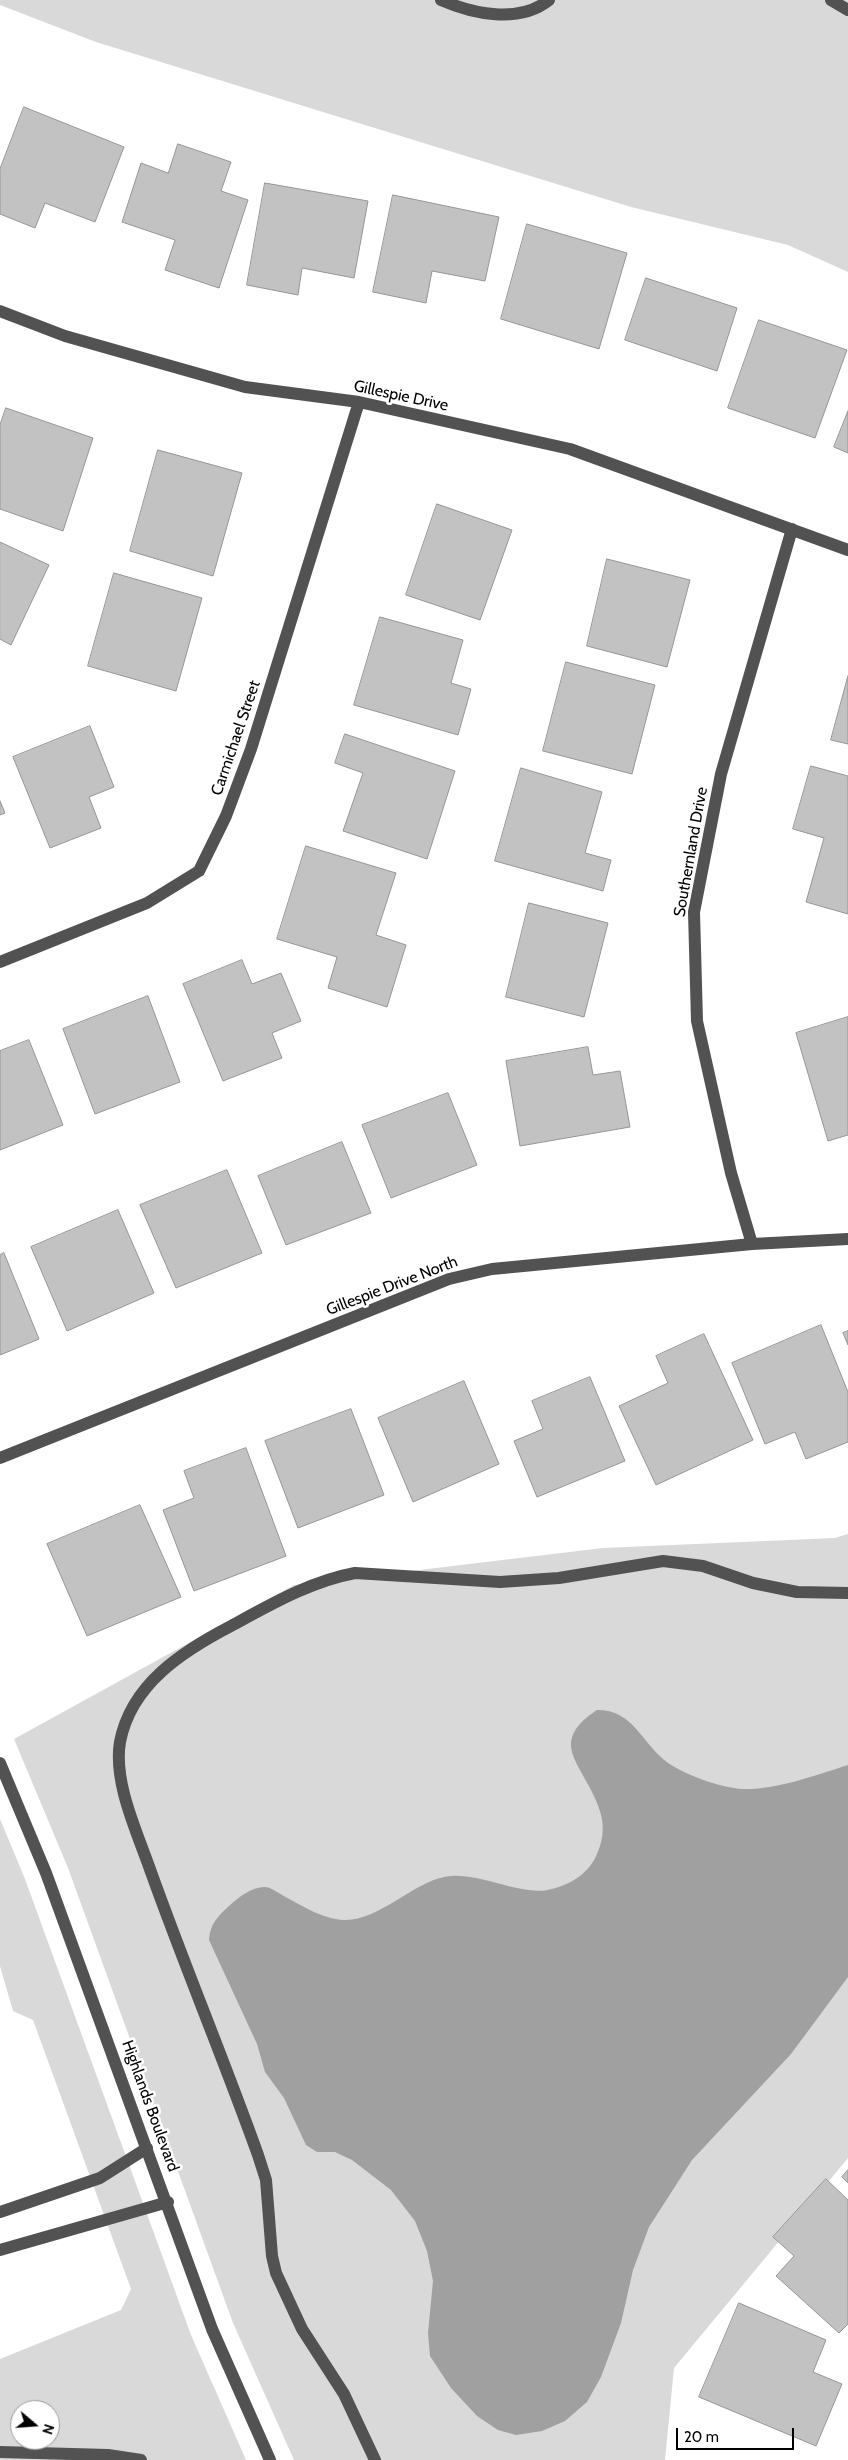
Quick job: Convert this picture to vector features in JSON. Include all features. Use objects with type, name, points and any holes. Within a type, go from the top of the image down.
[{"type":"street","points":[[441,0],[460,8],[486,14],[508,14],[531,9],[549,0]]},
{"type":"street","points":[[831,0],[848,10]]},
{"type":"street","name":"Gillespie Drive","points":[[0,311],[65,336],[245,387],[359,402],[570,449],[792,529]]},
{"type":"street","name":"Carmichael Street","points":[[0,962],[147,904],[199,871],[226,816],[252,749],[359,402]]},
{"type":"street","points":[[792,529],[848,550]]},
{"type":"street","name":"Southernland Drive","points":[[752,1244],[731,1173],[697,1021],[694,912],[721,774],[792,529]]},
{"type":"street","name":"Gillespie Drive North","points":[[0,1458],[449,1279],[492,1268],[752,1244],[848,1239]]},
{"type":"street","points":[[375,2460],[344,2394],[302,2329],[276,2273],[272,2256],[266,2180],[182,1960],[120,1780],[120,1741],[133,1707],[158,1674],[181,1654],[210,1637],[308,1587],[334,1577],[355,1573],[500,1582],[559,1578],[663,1560],[703,1566],[753,1583],[797,1592],[848,1593]]},
{"type":"street","name":"Highlands Boulevard","points":[[0,1764],[46,1873],[168,2202],[212,2329],[270,2460]]},
{"type":"street","points":[[0,2212],[100,2178],[147,2148]]},
{"type":"street","points":[[0,2250],[168,2202]]},
{"type":"street","points":[[0,2452],[108,2455],[140,2460]]},
{"type":"shaded area","points":[[0,0],[848,0],[848,272],[788,245],[631,207],[96,42],[0,5]]},
{"type":"shaded area","points":[[848,1534],[848,2158],[674,2368],[665,2460],[294,2460],[233,2323],[68,1868],[14,1739],[294,1585],[603,1548],[835,1538]]},
{"type":"shaded area","points":[[597,1710],[609,1711],[620,1715],[636,1729],[659,1755],[675,1768],[704,1780],[734,1788],[755,1789],[768,1787],[796,1781],[848,1765],[848,1977],[791,2054],[692,2160],[649,2227],[633,2270],[621,2323],[601,2377],[587,2402],[565,2421],[542,2431],[516,2435],[498,2430],[477,2416],[451,2388],[430,2356],[428,2333],[433,2281],[427,2251],[415,2221],[391,2190],[352,2160],[335,2152],[317,2152],[306,2145],[284,2098],[265,2072],[257,2044],[209,1940],[213,1925],[221,1913],[241,1896],[260,1887],[267,1887],[320,1914],[344,1920],[370,1915],[420,1886],[444,1877],[471,1877],[527,1890],[540,1891],[559,1887],[573,1881],[585,1872],[594,1861],[603,1831],[600,1810],[575,1761],[571,1745],[576,1729]]},
{"type":"shaded area","points":[[0,1819],[25,1879],[191,2335],[246,2460],[0,2460],[0,2359],[121,2310],[131,2289],[33,2020],[13,2011],[0,1966]]},
{"type":"building","points":[[24,107],[124,147],[95,222],[45,203],[35,228],[0,214],[0,169]]},
{"type":"building","points":[[178,144],[231,162],[221,191],[248,200],[219,288],[165,270],[175,240],[122,222],[141,163],[168,173]]},
{"type":"building","points":[[265,183],[368,201],[354,278],[302,268],[298,295],[247,285]]},
{"type":"building","points":[[393,195],[499,217],[485,281],[432,271],[426,303],[373,292]]},
{"type":"building","points":[[527,224],[627,253],[599,349],[501,319]]},
{"type":"building","points":[[646,278],[737,308],[717,371],[625,340]]},
{"type":"building","points":[[759,320],[847,350],[815,438],[728,408]]},
{"type":"building","points":[[6,408],[93,438],[63,531],[0,509],[0,425]]},
{"type":"building","points":[[848,411],[848,453],[834,447]]},
{"type":"building","points":[[158,450],[242,473],[213,576],[130,551]]},
{"type":"building","points":[[437,504],[512,530],[480,620],[406,595]]},
{"type":"building","points":[[0,542],[49,565],[11,645],[0,639]]},
{"type":"building","points":[[607,559],[690,580],[667,667],[587,646]]},
{"type":"building","points":[[114,573],[202,598],[176,691],[88,666]]},
{"type":"building","points":[[380,617],[463,640],[451,683],[471,689],[458,735],[354,705]]},
{"type":"building","points":[[566,662],[655,685],[632,774],[543,751]]},
{"type":"building","points":[[848,676],[848,744],[831,740]]},
{"type":"building","points":[[90,726],[114,787],[89,797],[101,828],[50,848],[13,757]]},
{"type":"building","points":[[345,734],[455,771],[427,859],[343,831],[363,773],[335,763]]},
{"type":"building","points":[[811,766],[848,776],[848,914],[806,902],[824,838],[793,829]]},
{"type":"building","points":[[521,768],[602,792],[585,853],[611,860],[603,891],[495,861]]},
{"type":"building","points":[[0,801],[5,813],[0,815]]},
{"type":"building","points":[[306,846],[396,873],[376,935],[406,945],[387,1007],[328,988],[337,957],[277,939]]},
{"type":"building","points":[[529,903],[608,923],[584,1017],[506,997]]},
{"type":"building","points":[[242,960],[252,984],[281,973],[301,1021],[272,1033],[282,1058],[223,1081],[183,984]]},
{"type":"building","points":[[148,996],[180,1082],[95,1114],[63,1029]]},
{"type":"building","points":[[848,1017],[848,1135],[828,1141],[796,1033]]},
{"type":"building","points":[[29,1040],[63,1125],[0,1150],[0,1051]]},
{"type":"building","points":[[588,1047],[593,1075],[620,1071],[630,1127],[520,1146],[506,1061]]},
{"type":"building","points":[[448,1093],[477,1165],[391,1198],[362,1125]]},
{"type":"building","points":[[342,1142],[371,1213],[286,1245],[258,1176]]},
{"type":"building","points":[[227,1170],[262,1253],[176,1288],[140,1205]]},
{"type":"building","points":[[118,1210],[154,1293],[67,1331],[31,1247]]},
{"type":"building","points":[[4,1253],[39,1339],[0,1355],[0,1255]]},
{"type":"building","points":[[821,1325],[848,1392],[848,1442],[806,1459],[795,1432],[765,1444],[732,1363]]},
{"type":"building","points":[[848,1331],[848,1345],[843,1333]]},
{"type":"building","points":[[704,1334],[753,1440],[656,1485],[619,1406],[668,1383],[656,1356]]},
{"type":"building","points":[[590,1377],[625,1461],[537,1497],[514,1441],[543,1429],[532,1401]]},
{"type":"building","points":[[464,1381],[499,1464],[413,1502],[378,1418]]},
{"type":"building","points":[[351,1409],[384,1495],[298,1528],[265,1441]]},
{"type":"building","points":[[246,1448],[286,1556],[194,1591],[163,1510],[194,1498],[184,1471]]},
{"type":"building","points":[[140,1505],[181,1597],[87,1636],[47,1544]]},
{"type":"building","points":[[848,2170],[848,2183],[842,2177]]},
{"type":"building","points":[[826,2179],[848,2200],[848,2324],[839,2333],[776,2276],[794,2256],[773,2237]]},
{"type":"building","points":[[739,2303],[826,2340],[813,2372],[842,2384],[816,2446],[699,2397]]}]
